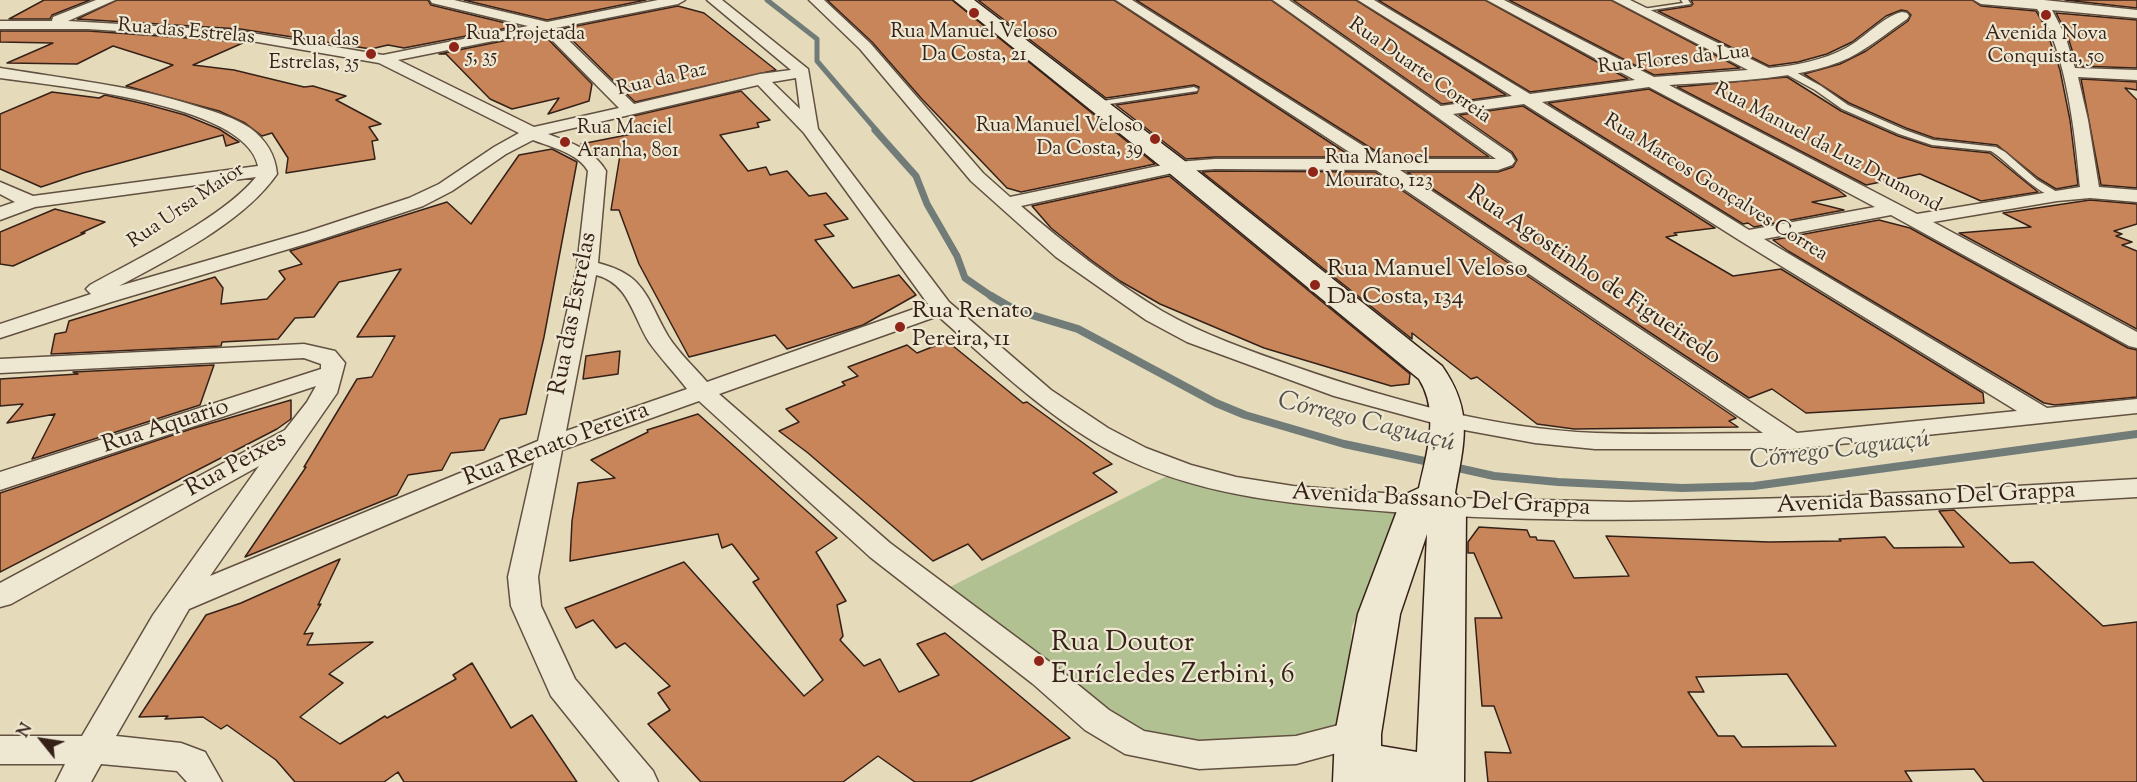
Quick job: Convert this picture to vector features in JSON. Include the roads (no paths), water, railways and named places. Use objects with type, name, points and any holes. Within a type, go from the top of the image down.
[{"type":"main road","points":[[963,0],[1177,167],[1431,373],[1442,389],[1448,424],[1435,496],[1434,776],[1361,761],[1379,614],[1435,496]]},
{"type":"street","points":[[50,23],[108,0]]},
{"type":"street","points":[[437,0],[534,21],[546,26],[631,110]]},
{"type":"street","points":[[383,59],[678,0]]},
{"type":"street","points":[[714,0],[803,72]]},
{"type":"street","points":[[816,0],[865,46],[977,177],[1063,253],[1154,315],[1196,337],[1253,360],[1448,424],[1595,441],[1792,441],[2137,406]]},
{"type":"street","name":"Rua Agostinho de Figueiredo","points":[[1123,0],[1379,164],[1792,441]]},
{"type":"street","name":"Rua Duarte Correia","points":[[1280,0],[1505,158],[1506,161],[1498,165],[1379,164]]},
{"type":"street","name":"Rua Marcos Gonçalves Correa","points":[[1365,0],[1746,236],[2042,415]]},
{"type":"street","name":"Rua Manuel da Luz Drumond","points":[[1494,0],[1894,209],[2137,341]]},
{"type":"street","points":[[1620,0],[1767,73]]},
{"type":"street","points":[[1981,0],[2137,14]]},
{"type":"street","points":[[2042,4],[2063,45],[2088,164],[2090,192]]},
{"type":"street","name":"Rua Flores da Lua","points":[[1438,111],[1652,82],[1787,71],[1833,59],[1852,51],[1902,16]]},
{"type":"street","name":"Rua das Estrelas","points":[[0,24],[50,23],[240,35],[383,59],[532,134],[579,153],[591,161],[597,171],[587,267],[523,577],[526,606],[562,687],[641,782]]},
{"type":"street","name":"Rua da Paz","points":[[532,134],[760,79],[803,72]]},
{"type":"street","name":"Avenida Bassano Del Grappa","points":[[803,72],[810,129],[940,307],[1042,395],[1099,433],[1137,454],[1182,471],[1235,486],[1293,495],[1435,496],[1720,511],[2137,488]]},
{"type":"street","points":[[2069,72],[2137,75]]},
{"type":"street","name":"Rua Ursa Maior","points":[[0,73],[97,88],[200,111],[233,125],[249,135],[261,148],[268,170],[264,182],[224,213],[131,271],[50,313]]},
{"type":"street","points":[[0,81],[24,77]]},
{"type":"street","points":[[760,79],[810,129]]},
{"type":"street","points":[[0,331],[50,313],[225,262],[419,201],[449,185],[511,143],[532,134]]},
{"type":"street","points":[[1007,203],[1177,167],[1215,164],[1379,164]]},
{"type":"street","points":[[0,214],[31,202],[268,170]]},
{"type":"street","points":[[0,187],[31,202]]},
{"type":"street","points":[[1914,220],[2056,195],[2090,192],[2137,196]]},
{"type":"street","points":[[1746,236],[1894,209]]},
{"type":"street","points":[[587,267],[622,279],[638,297],[659,340],[703,392],[880,550],[1044,675],[1097,720],[1137,744],[1199,755],[1296,750],[1361,761]]},
{"type":"street","name":"Rua Renato Pereira","points":[[179,601],[549,446],[940,307]]},
{"type":"street","points":[[0,366],[304,351],[327,356],[333,363],[332,373]]},
{"type":"street","name":"Rua Peixes","points":[[0,596],[294,436],[320,401],[332,379],[332,373]]},
{"type":"street","name":"Rua Aquario","points":[[0,481],[332,373]]},
{"type":"street","points":[[73,782],[92,752],[107,719],[179,601],[294,436]]},
{"type":"street","points":[[0,750],[142,751],[175,754],[192,762],[205,782]]},
{"type":"lane","points":[[1640,10],[1688,4],[1684,0]]},
{"type":"lane","points":[[1787,71],[1812,84],[1845,107],[1902,132],[1932,142],[1981,146],[2002,154],[2034,182],[2056,195]]},
{"type":"lane","points":[[1096,104],[1194,88]]},
{"type":"waterway","name":"Córrego Caguaçú","points":[[767,0],[817,39],[817,61],[877,131]]},
{"type":"waterway","name":"Córrego Caguaçú","points":[[875,130],[916,176],[927,204],[957,256],[965,278],[992,296]]},
{"type":"waterway","name":"Córrego Caguaçú","points":[[992,296],[1015,310],[1078,329],[1216,403],[1245,415],[1344,444],[1434,463]]},
{"type":"waterway","name":"Córrego Caguaçú","points":[[1449,466],[1494,476],[1558,482],[1682,488],[1754,486],[2137,434]]},
{"type":"place","name":"Rua Manuel Veloso Da Costa, 21","points":[[974,13]]},
{"type":"place","name":"Avenida Nova Conquista, 50","points":[[2046,15]]},
{"type":"place","name":"Rua Projetada 5, 35","points":[[454,47]]},
{"type":"place","name":"Rua das Estrelas, 35","points":[[371,54]]},
{"type":"place","name":"Rua Manuel Veloso Da Costa, 39","points":[[1155,139]]},
{"type":"place","name":"Rua Maciel Aranha, 801","points":[[565,142]]},
{"type":"place","name":"Rua Manoel Mourato, 123","points":[[1313,172]]},
{"type":"place","name":"Rua Manuel Veloso Da Costa, 134","points":[[1315,285]]},
{"type":"place","name":"Rua Renato Pereira, 11","points":[[900,327]]},
{"type":"place","name":"Rua Doutor Eurícledes Zerbini, 6","points":[[1039,661]]}]
